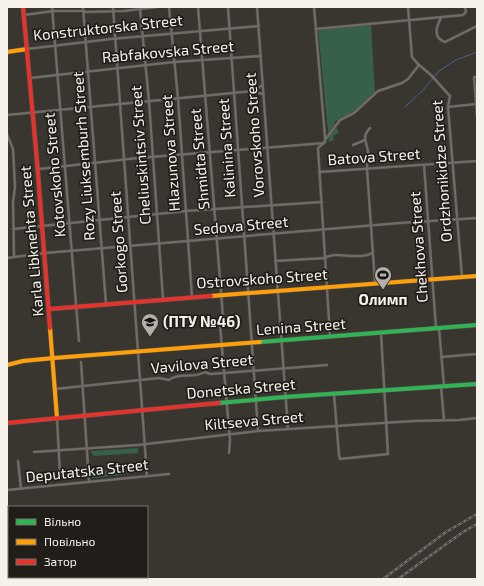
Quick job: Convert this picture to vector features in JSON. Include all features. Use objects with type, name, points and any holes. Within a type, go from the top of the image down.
[{"type":"street","name":"Karla Libknehta Street","points":[[23,7],[50,309],[60,474]]},
{"type":"street","name":"Kotovskoho Street","points":[[52,7],[79,341]]},
{"type":"street","name":"Rozy Liuksemburh Street","points":[[83,7],[106,304]]},
{"type":"street","name":"Gorkogo Street","points":[[113,7],[147,476]]},
{"type":"street","points":[[24,15],[53,11],[113,11],[158,7]]},
{"type":"street","name":"Hlazunova Street","points":[[169,7],[178,98],[192,297]]},
{"type":"street","name":"Shmidta Street","points":[[198,7],[211,152],[223,320],[220,325],[227,402],[229,453]]},
{"type":"street","name":"Kalinina Street","points":[[228,7],[258,431]]},
{"type":"street","name":"Vorovskoho Street","points":[[257,7],[288,429]]},
{"type":"street","points":[[314,7],[325,141]]},
{"type":"street","name":"Ordzhonikidze Street","points":[[408,7],[412,57],[419,65],[431,74],[450,96],[448,107],[462,277]]},
{"type":"street","points":[[316,28],[441,18],[465,14],[465,7]]},
{"type":"street","name":"Cheliuskintsiv Street","points":[[141,8],[163,299]]},
{"type":"street","points":[[441,18],[437,26],[436,33],[441,41],[445,42],[477,26]]},
{"type":"street","name":"Konstruktorska Street","points":[[7,52],[55,45],[144,37],[200,30],[259,26]]},
{"type":"street","name":"Rabfakovska Street","points":[[30,78],[145,64],[261,56]]},
{"type":"street","points":[[330,336],[318,148],[340,120],[354,113],[378,91],[402,83],[408,79],[419,65]]},
{"type":"street","points":[[475,77],[477,116]]},
{"type":"street","points":[[7,115],[253,91],[260,88],[262,84]]},
{"type":"street","points":[[253,91],[263,94]]},
{"type":"street","points":[[448,107],[476,104]]},
{"type":"street","points":[[370,128],[365,134],[365,140],[368,151],[367,168],[374,249],[375,283]]},
{"type":"street","points":[[7,134],[13,148],[15,187],[13,202],[14,257]]},
{"type":"street","points":[[353,145],[365,140]]},
{"type":"street","name":"Batova Street","points":[[38,169],[325,141]]},
{"type":"street","name":"Batova Street","points":[[319,172],[477,161]]},
{"type":"street","name":"Chekhova Street","points":[[424,165],[437,328],[442,357],[444,420]]},
{"type":"street","points":[[13,229],[186,211],[322,202]]},
{"type":"street","name":"Sedova Street","points":[[7,258],[102,248],[477,218]]},
{"type":"street","points":[[275,262],[326,258],[337,255],[366,255],[373,253],[374,249]]},
{"type":"street","name":"Ostrovskoho Street","points":[[50,309],[248,292],[477,276]]},
{"type":"street","name":"Lenina Street","points":[[7,365],[23,361],[53,358],[477,325]]},
{"type":"street","points":[[334,394],[340,459],[388,454],[381,332]]},
{"type":"street","points":[[442,357],[477,354]]},
{"type":"street","points":[[81,362],[89,482]]},
{"type":"street","name":"Vavilova Street","points":[[55,388],[159,378],[169,380],[173,377],[200,375],[205,372],[210,374],[327,365]]},
{"type":"street","name":"Donetska Street","points":[[7,423],[285,397],[477,384]]},
{"type":"street","name":"Kiltseva Street","points":[[34,452],[144,444],[258,431],[477,418]]},
{"type":"street","points":[[18,461],[21,489]]},
{"type":"street","name":"Deputatska Street","points":[[7,490],[169,474]]},
{"type":"green space","points":[[371,25],[375,92],[358,109],[334,122],[339,133],[333,136],[334,140],[329,142],[318,30]]},
{"type":"green space","points":[[138,448],[138,453],[94,456],[90,451]]},
{"type":"green space","points":[[122,470],[122,475],[92,478],[91,472]]},
{"type":"waterway","points":[[405,107],[424,89],[439,71],[456,60],[477,52]]},
{"type":"railway","points":[[383,579],[446,532],[477,514]]},
{"type":"railway","points":[[398,579],[463,532],[477,524]]},
{"type":"traffic: fast","points":[[260,342],[477,325]]},
{"type":"traffic: fast","points":[[219,403],[477,384]]},
{"type":"traffic: slow","points":[[7,52],[27,49]]},
{"type":"traffic: slow","points":[[211,296],[477,276]]},
{"type":"traffic: slow","points":[[50,328],[57,418]]},
{"type":"traffic: slow","points":[[7,365],[23,361],[54,358],[260,342]]},
{"type":"traffic: jam","points":[[23,7],[50,328]]},
{"type":"traffic: jam","points":[[50,309],[211,296]]},
{"type":"traffic: jam","points":[[7,423],[219,403]]},
{"type":"place","name":"Олимп","points":[[383,290]]},
{"type":"place","name":"(ПТУ №46)","points":[[150,337]]}]
